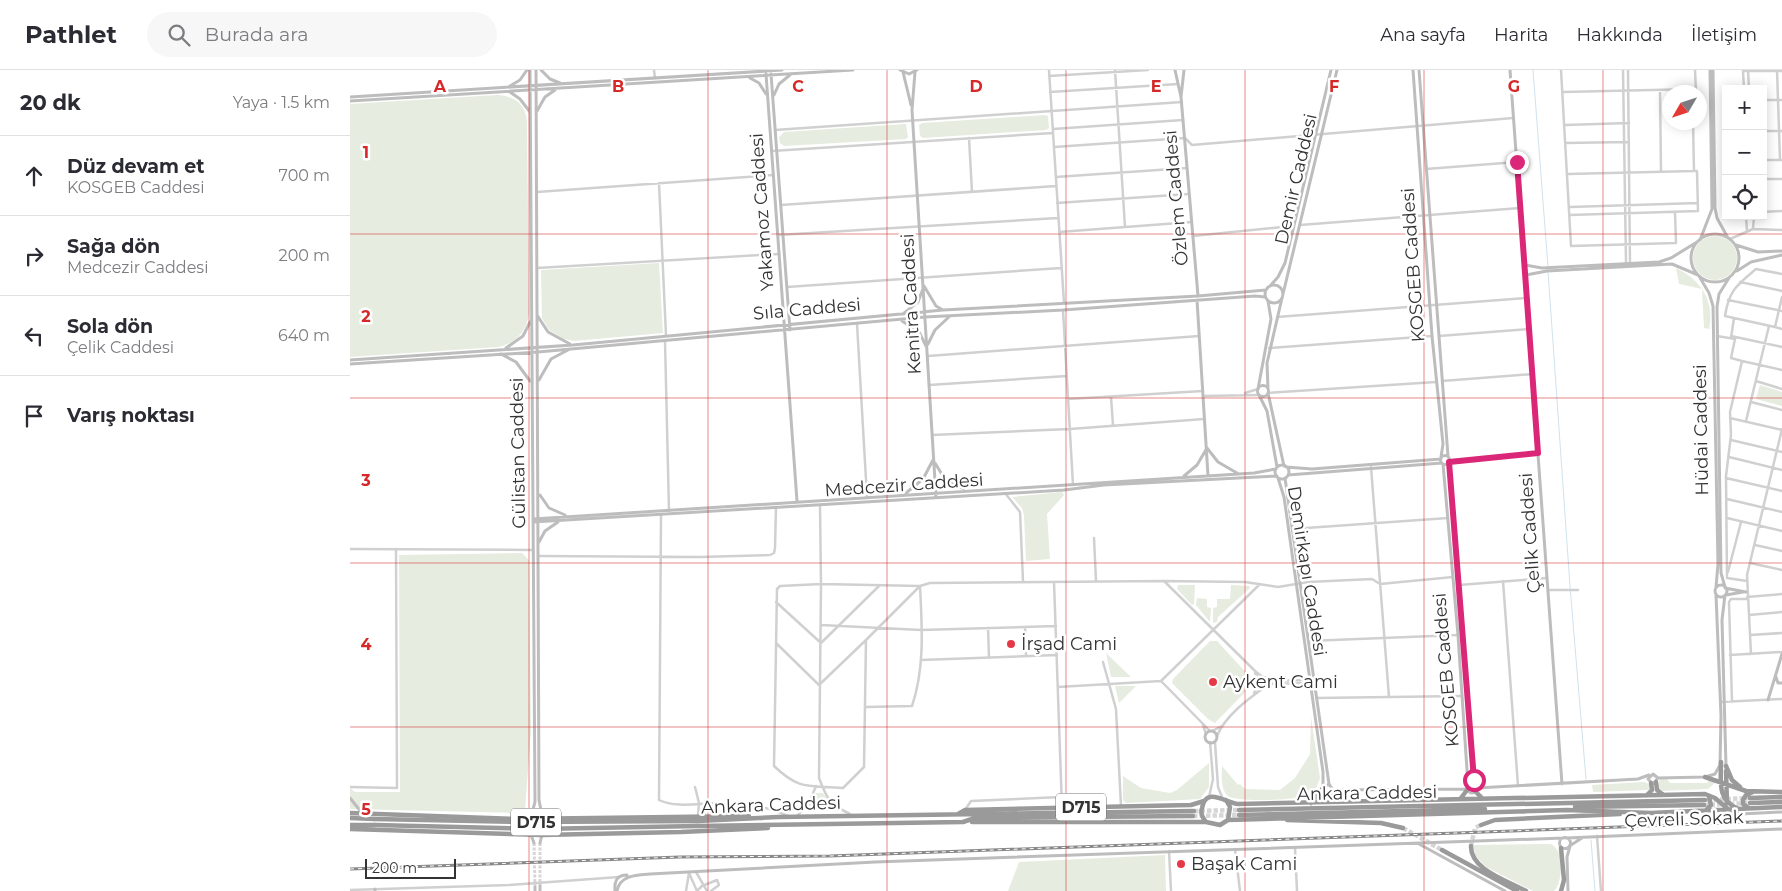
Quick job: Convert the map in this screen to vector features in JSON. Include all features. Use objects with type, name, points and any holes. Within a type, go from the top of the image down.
[{"type":"highway","points":[[1721,762],[1727,806]]},
{"type":"highway","points":[[1724,784],[1726,766]]},
{"type":"highway","points":[[1726,766],[1731,778],[1737,785],[1766,792]]},
{"type":"highway","points":[[1705,778],[1754,792],[1782,792]]},
{"type":"highway","points":[[1654,781],[1657,790],[1663,795]]},
{"type":"highway","points":[[1647,795],[1652,790],[1654,781]]},
{"type":"highway","points":[[1310,803],[1323,788]]},
{"type":"highway","points":[[1461,798],[1467,788]]},
{"type":"highway","points":[[1476,788],[1482,798]]},
{"type":"highway","points":[[1332,791],[1338,802]]},
{"type":"highway","points":[[1754,792],[1746,795],[1742,800],[1743,804],[1782,797]]},
{"type":"highway","points":[[1206,822],[1201,810],[1206,800],[1214,796],[1238,804],[1702,794],[1710,795],[1727,806],[1738,809],[1750,803],[1782,802]]},
{"type":"highway","points":[[1702,794],[1710,797],[1712,802],[1710,808],[1705,811]]},
{"type":"highway","points":[[1566,802],[1610,796]]},
{"type":"highway","points":[[1224,799],[1230,807],[1228,820]]},
{"type":"highway","name":"D715","points":[[958,814],[965,810],[1191,805],[1206,800]]},
{"type":"highway","points":[[1378,801],[1422,805]]},
{"type":"highway","name":"Ankara Caddesi","points":[[1566,802],[1705,802],[1239,812],[1422,805],[1566,802]]},
{"type":"highway","points":[[1750,803],[1782,807]]},
{"type":"highway","points":[[963,822],[1206,822],[1220,825],[1228,820],[1274,818],[1567,810],[1635,812],[1705,811],[1719,810],[1727,806]]},
{"type":"highway","points":[[1481,825],[1495,820],[1599,817],[1635,812]]},
{"type":"highway","points":[[350,813],[531,819],[698,821],[704,815],[778,817]]},
{"type":"highway","name":"Ankara Caddesi","points":[[350,818],[525,822],[698,821],[804,824],[963,822],[975,818],[1193,813],[778,817],[698,821],[537,829],[350,825]]},
{"type":"highway","points":[[1274,818],[1322,822],[1386,823],[1403,828]]},
{"type":"highway","points":[[350,829],[542,835],[691,832],[804,824]]},
{"type":"highway","points":[[1471,846],[1473,857],[1480,866],[1526,891]]},
{"type":"highway","points":[[1560,846],[1564,860],[1564,882],[1561,891]]},
{"type":"highway","points":[[1442,850],[1517,891]]},
{"type":"street","name":"Gülistan Caddesi","points":[[529,70],[531,113],[531,383],[535,802],[528,827],[531,835]]},
{"type":"street","points":[[350,101],[507,89],[520,80],[529,70]]},
{"type":"street","name":"Gülistan Caddesi","points":[[536,70],[538,800],[544,826],[540,843]]},
{"type":"street","points":[[541,70],[553,81],[565,84]]},
{"type":"street","points":[[654,70],[655,78]]},
{"type":"street","points":[[771,73],[782,70]]},
{"type":"street","points":[[536,88],[565,84],[655,78],[766,73],[792,74],[853,70]]},
{"type":"street","points":[[1049,70],[1064,303]]},
{"type":"street","points":[[1049,76],[1148,70]]},
{"type":"street","name":"Özlem Caddesi","points":[[1175,70],[1182,102],[1192,222],[1208,477]]},
{"type":"street","name":"Özlem Caddesi","points":[[1181,97],[1184,70]]},
{"type":"street","name":"Demir Caddesi","points":[[1271,285],[1283,268],[1331,70]]},
{"type":"street","name":"Demir Caddesi","points":[[1268,391],[1266,371],[1269,348],[1336,70]]},
{"type":"street","name":"KOSGEB Caddesi","points":[[1413,70],[1432,336],[1463,696],[1467,788]]},
{"type":"street","name":"KOSGEB Caddesi","points":[[1418,70],[1458,585],[1476,788]]},
{"type":"street","name":"Çelik Caddesi","points":[[1510,70],[1562,784]]},
{"type":"street","points":[[1561,70],[1571,246],[1676,243],[1675,212]]},
{"type":"street","points":[[1623,70],[1625,213],[1628,265]]},
{"type":"street","points":[[1628,70],[1630,205],[1628,265]]},
{"type":"street","points":[[1695,70],[1696,85]]},
{"type":"street","points":[[1712,70],[1715,208],[1717,218],[1729,239],[1735,245],[1740,260],[1733,275]]},
{"type":"street","points":[[1698,275],[1692,264],[1691,257],[1712,209],[1712,70]]},
{"type":"street","points":[[1767,160],[1781,160],[1780,100],[1777,70]]},
{"type":"street","points":[[900,71],[909,74],[917,71],[912,110]]},
{"type":"street","points":[[900,71],[912,110]]},
{"type":"street","points":[[1115,71],[1125,227]]},
{"type":"street","points":[[1744,85],[1744,71],[1782,71]]},
{"type":"street","points":[[1748,71],[1749,85]]},
{"type":"street","points":[[350,97],[559,88],[747,77],[766,73]]},
{"type":"street","name":"Yakamoz Caddesi","points":[[766,73],[797,501]]},
{"type":"street","name":"Yakamoz Caddesi","points":[[771,73],[790,330]]},
{"type":"street","points":[[773,100],[775,89],[792,74]]},
{"type":"street","points":[[747,77],[761,86],[768,98]]},
{"type":"street","points":[[1050,92],[1178,84]]},
{"type":"street","points":[[536,114],[545,97],[559,88]]},
{"type":"street","points":[[507,89],[520,99],[531,113]]},
{"type":"street","points":[[1562,92],[1660,90],[1662,172]]},
{"type":"street","points":[[1767,100],[1780,100]]},
{"type":"street","points":[[775,130],[913,119],[1182,102]]},
{"type":"street","name":"Kenitra Caddesi","points":[[912,110],[936,497]]},
{"type":"street","points":[[1054,148],[1185,138],[1192,145],[1316,133],[1513,118]]},
{"type":"street","points":[[772,151],[969,138],[1183,120]]},
{"type":"street","points":[[1564,125],[1628,123]]},
{"type":"street","points":[[1570,215],[1698,211],[1697,171],[1694,171],[1693,130]]},
{"type":"street","points":[[1767,131],[1781,131]]},
{"type":"street","points":[[969,138],[972,192]]},
{"type":"street","points":[[1565,143],[1629,142]]},
{"type":"street","points":[[1426,169],[1517,162]]},
{"type":"street","points":[[1056,178],[1187,168]]},
{"type":"street","points":[[1567,174],[1694,171]]},
{"type":"street","points":[[537,192],[773,175]]},
{"type":"street","points":[[1767,179],[1782,179]]},
{"type":"street","points":[[659,183],[666,335]]},
{"type":"street","points":[[781,204],[1056,186]]},
{"type":"street","points":[[1057,203],[1189,194]]},
{"type":"street","points":[[1569,207],[1698,202]]},
{"type":"street","points":[[1299,226],[1520,208]]},
{"type":"street","points":[[1767,212],[1782,211]]},
{"type":"street","points":[[777,235],[1058,218]]},
{"type":"street","points":[[1746,220],[1747,231]]},
{"type":"street","points":[[1753,229],[1754,220]]},
{"type":"street","points":[[1059,232],[1192,222]]},
{"type":"street","points":[[1193,236],[1293,226]]},
{"type":"street","points":[[1628,265],[1663,261],[1713,234],[1729,239],[1753,229],[1782,230]]},
{"type":"street","points":[[1735,245],[1758,252],[1782,250]]},
{"type":"street","points":[[537,268],[779,254]]},
{"type":"street","points":[[1526,276],[1542,270],[1674,264],[1714,282],[1729,278],[1751,262],[1782,255]]},
{"type":"street","points":[[1525,265],[1542,270]]},
{"type":"street","points":[[786,287],[1061,268]]},
{"type":"street","points":[[1782,274],[1756,269],[1740,282],[1728,300],[1725,316],[1782,329]]},
{"type":"street","name":"Hüdai Caddesi","points":[[1698,275],[1711,297],[1713,306],[1718,557],[1716,595]]},
{"type":"street","name":"Hüdai Caddesi","points":[[1725,595],[1721,573],[1717,302],[1729,278]]},
{"type":"street","points":[[1740,282],[1782,291]]},
{"type":"street","points":[[1258,389],[1272,315],[1265,297],[1266,290],[1271,285],[1279,287],[1282,296],[1276,303],[1268,301]]},
{"type":"street","points":[[924,286],[936,306],[943,310]]},
{"type":"street","points":[[901,315],[918,302],[924,286]]},
{"type":"street","name":"Sıla Caddesi","points":[[350,360],[538,346],[573,347],[666,335],[943,310],[1197,298],[1266,290]]},
{"type":"street","points":[[350,364],[538,352],[573,347],[665,341],[951,315],[1063,310],[1197,298],[1265,297]]},
{"type":"street","points":[[1775,327],[1782,297]]},
{"type":"street","points":[[1277,317],[1430,307],[1527,298]]},
{"type":"street","points":[[1728,300],[1780,311]]},
{"type":"street","points":[[1063,310],[1074,488]]},
{"type":"street","points":[[536,314],[548,332],[573,347]]},
{"type":"street","points":[[927,348],[932,334],[951,315]]},
{"type":"street","points":[[504,349],[523,336],[531,316]]},
{"type":"street","points":[[1731,337],[1734,318]]},
{"type":"street","points":[[899,320],[911,325],[919,332],[927,348]]},
{"type":"street","points":[[857,323],[867,497]]},
{"type":"street","points":[[1746,421],[1769,326]]},
{"type":"street","points":[[1438,336],[1529,329]]},
{"type":"street","points":[[928,356],[1199,336]]},
{"type":"street","points":[[1269,348],[1432,336]]},
{"type":"street","points":[[1717,336],[1731,337],[1782,348]]},
{"type":"street","points":[[1731,337],[1735,339],[1731,358],[1782,370]]},
{"type":"street","points":[[665,341],[669,511]]},
{"type":"street","points":[[538,383],[541,373],[551,359],[573,347]]},
{"type":"street","points":[[501,353],[516,362],[531,383]]},
{"type":"street","points":[[1727,576],[1726,478],[1731,440],[1730,418],[1742,361]]},
{"type":"street","points":[[1442,381],[1532,374]]},
{"type":"street","points":[[929,385],[1067,376]]},
{"type":"street","points":[[1756,381],[1782,389]]},
{"type":"street","points":[[1242,394],[1263,386],[1268,391],[1436,382]]},
{"type":"street","name":"Demirkapı Caddesi","points":[[1258,389],[1267,412],[1277,477],[1284,497],[1328,784]]},
{"type":"street","points":[[1068,399],[1203,391]]},
{"type":"street","points":[[1203,396],[1242,394],[1264,396],[1268,391]]},
{"type":"street","name":"Demirkapı Caddesi","points":[[1268,391],[1287,476],[1297,584],[1308,642],[1323,788]]},
{"type":"street","points":[[1111,396],[1113,426]]},
{"type":"street","points":[[1751,402],[1782,410]]},
{"type":"street","points":[[1730,418],[1782,429],[1747,581],[1746,592],[1751,654]]},
{"type":"street","points":[[932,435],[1070,429],[1204,419]]},
{"type":"street","points":[[1731,440],[1782,452]]},
{"type":"street","points":[[1183,477],[1197,464],[1207,448],[1218,462],[1237,474]]},
{"type":"street","points":[[1287,476],[1538,453]]},
{"type":"street","points":[[1442,461],[1448,456]]},
{"type":"street","points":[[934,457],[938,469],[946,481],[967,490]]},
{"type":"street","points":[[903,494],[923,479],[934,457]]},
{"type":"street","points":[[1729,457],[1782,470]]},
{"type":"street","points":[[1285,467],[1312,469],[1370,467]]},
{"type":"street","name":"Medcezir Caddesi","points":[[533,520],[562,520],[797,501],[820,502],[936,497],[1074,488],[1208,477],[1285,467]]},
{"type":"street","points":[[1370,467],[1389,697]]},
{"type":"street","name":"Medcezir Caddesi","points":[[669,511],[776,506],[903,494],[1183,477],[1287,476]]},
{"type":"street","points":[[1726,478],[1782,491]]},
{"type":"street","points":[[538,492],[543,502],[552,511],[573,516]]},
{"type":"street","points":[[1004,492],[1020,512],[1023,581]]},
{"type":"street","points":[[1726,499],[1782,512]]},
{"type":"street","points":[[820,502],[821,643],[819,778],[833,806],[854,816]]},
{"type":"street","points":[[538,556],[662,557],[774,553],[776,506]]},
{"type":"street","points":[[661,512],[659,800],[672,804],[739,804],[776,810],[794,817],[809,803],[816,786]]},
{"type":"street","name":"Medcezir Caddesi","points":[[538,520],[573,516],[661,512]]},
{"type":"street","points":[[1292,530],[1448,518]]},
{"type":"street","points":[[1727,518],[1782,531]]},
{"type":"street","points":[[538,548],[545,531],[562,520]]},
{"type":"street","points":[[1727,576],[1742,521]]},
{"type":"street","points":[[1094,538],[1096,581]]},
{"type":"street","points":[[1755,545],[1782,550]]},
{"type":"street","points":[[350,549],[533,550]]},
{"type":"street","points":[[350,788],[398,788],[396,550]]},
{"type":"street","points":[[1750,563],[1782,570]]},
{"type":"street","points":[[1727,576],[1727,578],[1747,581]]},
{"type":"street","points":[[866,640],[864,767],[843,788],[806,787],[793,783],[774,766],[776,601],[777,589],[780,586],[821,584],[920,586],[930,583],[1164,580],[1245,582],[1278,587],[1372,579],[1380,584],[1453,577]]},
{"type":"street","points":[[1458,585],[1547,578]]},
{"type":"street","points":[[1164,580],[1264,678],[1267,684]]},
{"type":"street","points":[[1054,581],[1062,808]]},
{"type":"street","points":[[1503,581],[1518,786]]},
{"type":"street","points":[[821,643],[880,585]]},
{"type":"street","points":[[1058,687],[1161,681],[1259,585]]},
{"type":"street","points":[[819,685],[920,586]]},
{"type":"street","points":[[865,707],[912,706],[918,688],[921,660],[920,586]]},
{"type":"street","points":[[1716,587],[1746,592]]},
{"type":"street","points":[[1548,590],[1578,590]]},
{"type":"street","points":[[1716,595],[1721,598],[1725,595],[1746,592]]},
{"type":"street","points":[[1732,702],[1730,599],[1782,594]]},
{"type":"street","points":[[1716,595],[1726,766]]},
{"type":"street","points":[[1467,788],[1471,793],[1476,788],[1638,779],[1654,781],[1705,778],[1716,773],[1721,762],[1722,616],[1725,595]]},
{"type":"street","points":[[776,601],[821,643]]},
{"type":"street","points":[[1749,615],[1782,612]]},
{"type":"street","points":[[821,625],[921,630],[1056,626]]},
{"type":"street","points":[[1025,627],[1026,656]]},
{"type":"street","points":[[988,628],[989,657]]},
{"type":"street","points":[[1750,635],[1782,633]]},
{"type":"street","points":[[1308,642],[1458,635]]},
{"type":"street","points":[[775,642],[819,685]]},
{"type":"street","points":[[1730,656],[1782,653],[1768,700]]},
{"type":"street","points":[[921,660],[1057,655]]},
{"type":"street","points":[[1103,662],[1110,684],[1117,724],[1121,806]]},
{"type":"street","points":[[1255,671],[1260,682],[1267,684],[1312,682]]},
{"type":"street","points":[[1775,674],[1778,682],[1782,683]]},
{"type":"street","points":[[1254,694],[1264,678]]},
{"type":"street","points":[[1161,681],[1202,724],[1217,736]]},
{"type":"street","points":[[1224,799],[1218,787],[1215,742],[1217,736],[1223,725],[1254,694],[1267,684]]},
{"type":"street","points":[[1316,698],[1463,696]]},
{"type":"street","points":[[1722,702],[1782,700]]},
{"type":"street","points":[[1202,724],[1206,740],[1215,742]]},
{"type":"street","points":[[1206,734],[1223,725]]},
{"type":"street","points":[[1206,800],[1213,787],[1210,742]]},
{"type":"street","points":[[1638,779],[1654,774],[1654,781]]},
{"type":"street","points":[[1650,775],[1654,781]]},
{"type":"street","points":[[1467,788],[1471,782],[1476,788]]},
{"type":"street","points":[[1332,791],[1328,784],[1323,788],[1325,794],[1332,791],[1467,788]]},
{"type":"street","points":[[695,787],[698,803],[698,821]]},
{"type":"street","points":[[965,810],[971,801],[1061,797]]},
{"type":"street","points":[[350,798],[363,814]]},
{"type":"street","points":[[704,815],[708,803]]},
{"type":"street","points":[[1727,806],[1740,814],[1782,812]]},
{"type":"street","name":"Çevreli Sokak","points":[[619,877],[875,862],[1441,843],[1782,829]]},
{"type":"street","points":[[531,835],[534,843]]},
{"type":"street","points":[[1547,838],[1566,849],[1577,840],[1588,836]]},
{"type":"street","points":[[1597,836],[1601,891]]},
{"type":"street","points":[[1560,846],[1560,840],[1565,838],[1570,841],[1567,860],[1568,891]]},
{"type":"street","points":[[1416,843],[1505,891]]},
{"type":"street","points":[[1437,853],[1435,846],[1441,843]]},
{"type":"street","points":[[1296,848],[1297,891]]},
{"type":"street","points":[[1235,849],[1240,891]]},
{"type":"street","points":[[1169,851],[1171,891]]},
{"type":"street","points":[[689,873],[697,891],[702,886],[717,880],[719,885],[709,891],[702,886],[696,872]]},
{"type":"street","points":[[686,891],[689,873]]},
{"type":"street","points":[[616,891],[620,882],[627,877],[637,875]]},
{"type":"street","points":[[616,891],[616,880],[619,877]]},
{"type":"street","points":[[350,890],[509,885],[619,877]]},
{"type":"shaded area","points":[[497,95],[509,97],[518,102],[524,109],[527,121],[529,314],[523,331],[515,340],[498,347],[350,357],[350,104]]},
{"type":"shaded area","points":[[1048,116],[1049,128],[1046,130],[923,138],[920,136],[919,125],[922,123]]},
{"type":"shaded area","points":[[906,124],[908,137],[906,139],[784,146],[780,143],[779,137],[784,132]]},
{"type":"shaded area","points":[[1715,236],[1727,240],[1733,246],[1737,258],[1733,270],[1727,276],[1715,280],[1703,276],[1697,270],[1693,258],[1697,246],[1703,240]]},
{"type":"shaded area","points":[[659,263],[663,333],[574,341],[564,339],[549,330],[542,318],[541,270]]},
{"type":"shaded area","points":[[1676,268],[1693,279],[1702,289],[1679,284]]},
{"type":"shaded area","points":[[1702,290],[1710,309],[1709,329],[1704,328]]},
{"type":"shaded area","points":[[1760,385],[1782,392],[1782,406],[1756,399]]},
{"type":"shaded area","points":[[1062,492],[1064,495],[1047,514],[1050,559],[1026,561],[1024,515],[1022,508],[1012,497]]},
{"type":"shaded area","points":[[522,553],[529,560],[531,730],[525,810],[518,813],[350,809],[350,788],[355,792],[400,792],[399,555]]},
{"type":"shaded area","points":[[1178,585],[1195,585],[1194,604],[1192,605],[1177,589]]},
{"type":"shaded area","points":[[1231,585],[1249,586],[1250,588],[1218,617],[1217,622],[1213,623],[1213,608],[1217,607],[1217,599],[1230,599]]},
{"type":"shaded area","points":[[1197,598],[1207,599],[1207,607],[1211,608],[1210,622],[1196,605]]},
{"type":"shaded area","points":[[1210,641],[1217,641],[1252,679],[1249,688],[1215,723],[1208,719],[1172,683],[1173,679]]},
{"type":"shaded area","points":[[1106,653],[1131,677],[1111,677]]},
{"type":"shaded area","points":[[1115,686],[1136,686],[1119,703]]},
{"type":"shaded area","points":[[1311,717],[1320,778],[1314,794],[1298,798],[1271,800],[1234,798],[1225,793],[1222,766],[1238,785],[1240,784],[1245,789],[1280,790],[1295,778],[1310,754]]},
{"type":"shaded area","points":[[1209,763],[1209,787],[1200,799],[1126,803],[1123,800],[1123,776],[1141,788],[1170,793],[1177,790]]},
{"type":"shaded area","points":[[1660,779],[1667,779],[1670,783],[1707,783],[1709,780],[1716,782],[1708,789],[1660,791],[1658,786]]},
{"type":"shaded area","points":[[1644,782],[1649,784],[1649,790],[1593,792],[1592,785]]},
{"type":"shaded area","points":[[816,793],[823,793],[835,810],[803,810]]},
{"type":"shaded area","points":[[1551,844],[1556,848],[1561,862],[1560,879],[1554,891],[1533,891],[1486,867],[1475,855],[1473,845]]},
{"type":"shaded area","points":[[1165,855],[1166,891],[1008,891],[1019,862]]},
{"type":"waterway","points":[[1533,70],[1548,267]]},
{"type":"waterway","points":[[1548,271],[1570,586],[1586,779]]},
{"type":"waterway","points":[[1591,840],[1595,891]]},
{"type":"tunnel","points":[[1707,800],[1750,798]]},
{"type":"tunnel","points":[[1704,805],[1750,803]]},
{"type":"tunnel","points":[[1194,811],[1239,810]]},
{"type":"tunnel","points":[[1193,816],[1239,815]]},
{"type":"tunnel","points":[[1471,846],[1475,828],[1481,825]]},
{"type":"tunnel","points":[[1403,828],[1442,850]]},
{"type":"tunnel","points":[[534,843],[535,887]]},
{"type":"tunnel","points":[[540,843],[540,886]]},
{"type":"railway","points":[[350,869],[680,857],[830,856],[1782,821]]},
{"type":"place","name":"İrşad Cami","points":[[1011,644]]},
{"type":"place","name":"Aykent Cami","points":[[1213,682]]},
{"type":"place","name":"Başak Cami","points":[[1181,864]]},
{"type":"route","points":[[1474,780],[1449,462],[1538,453],[1517,162]]}]
